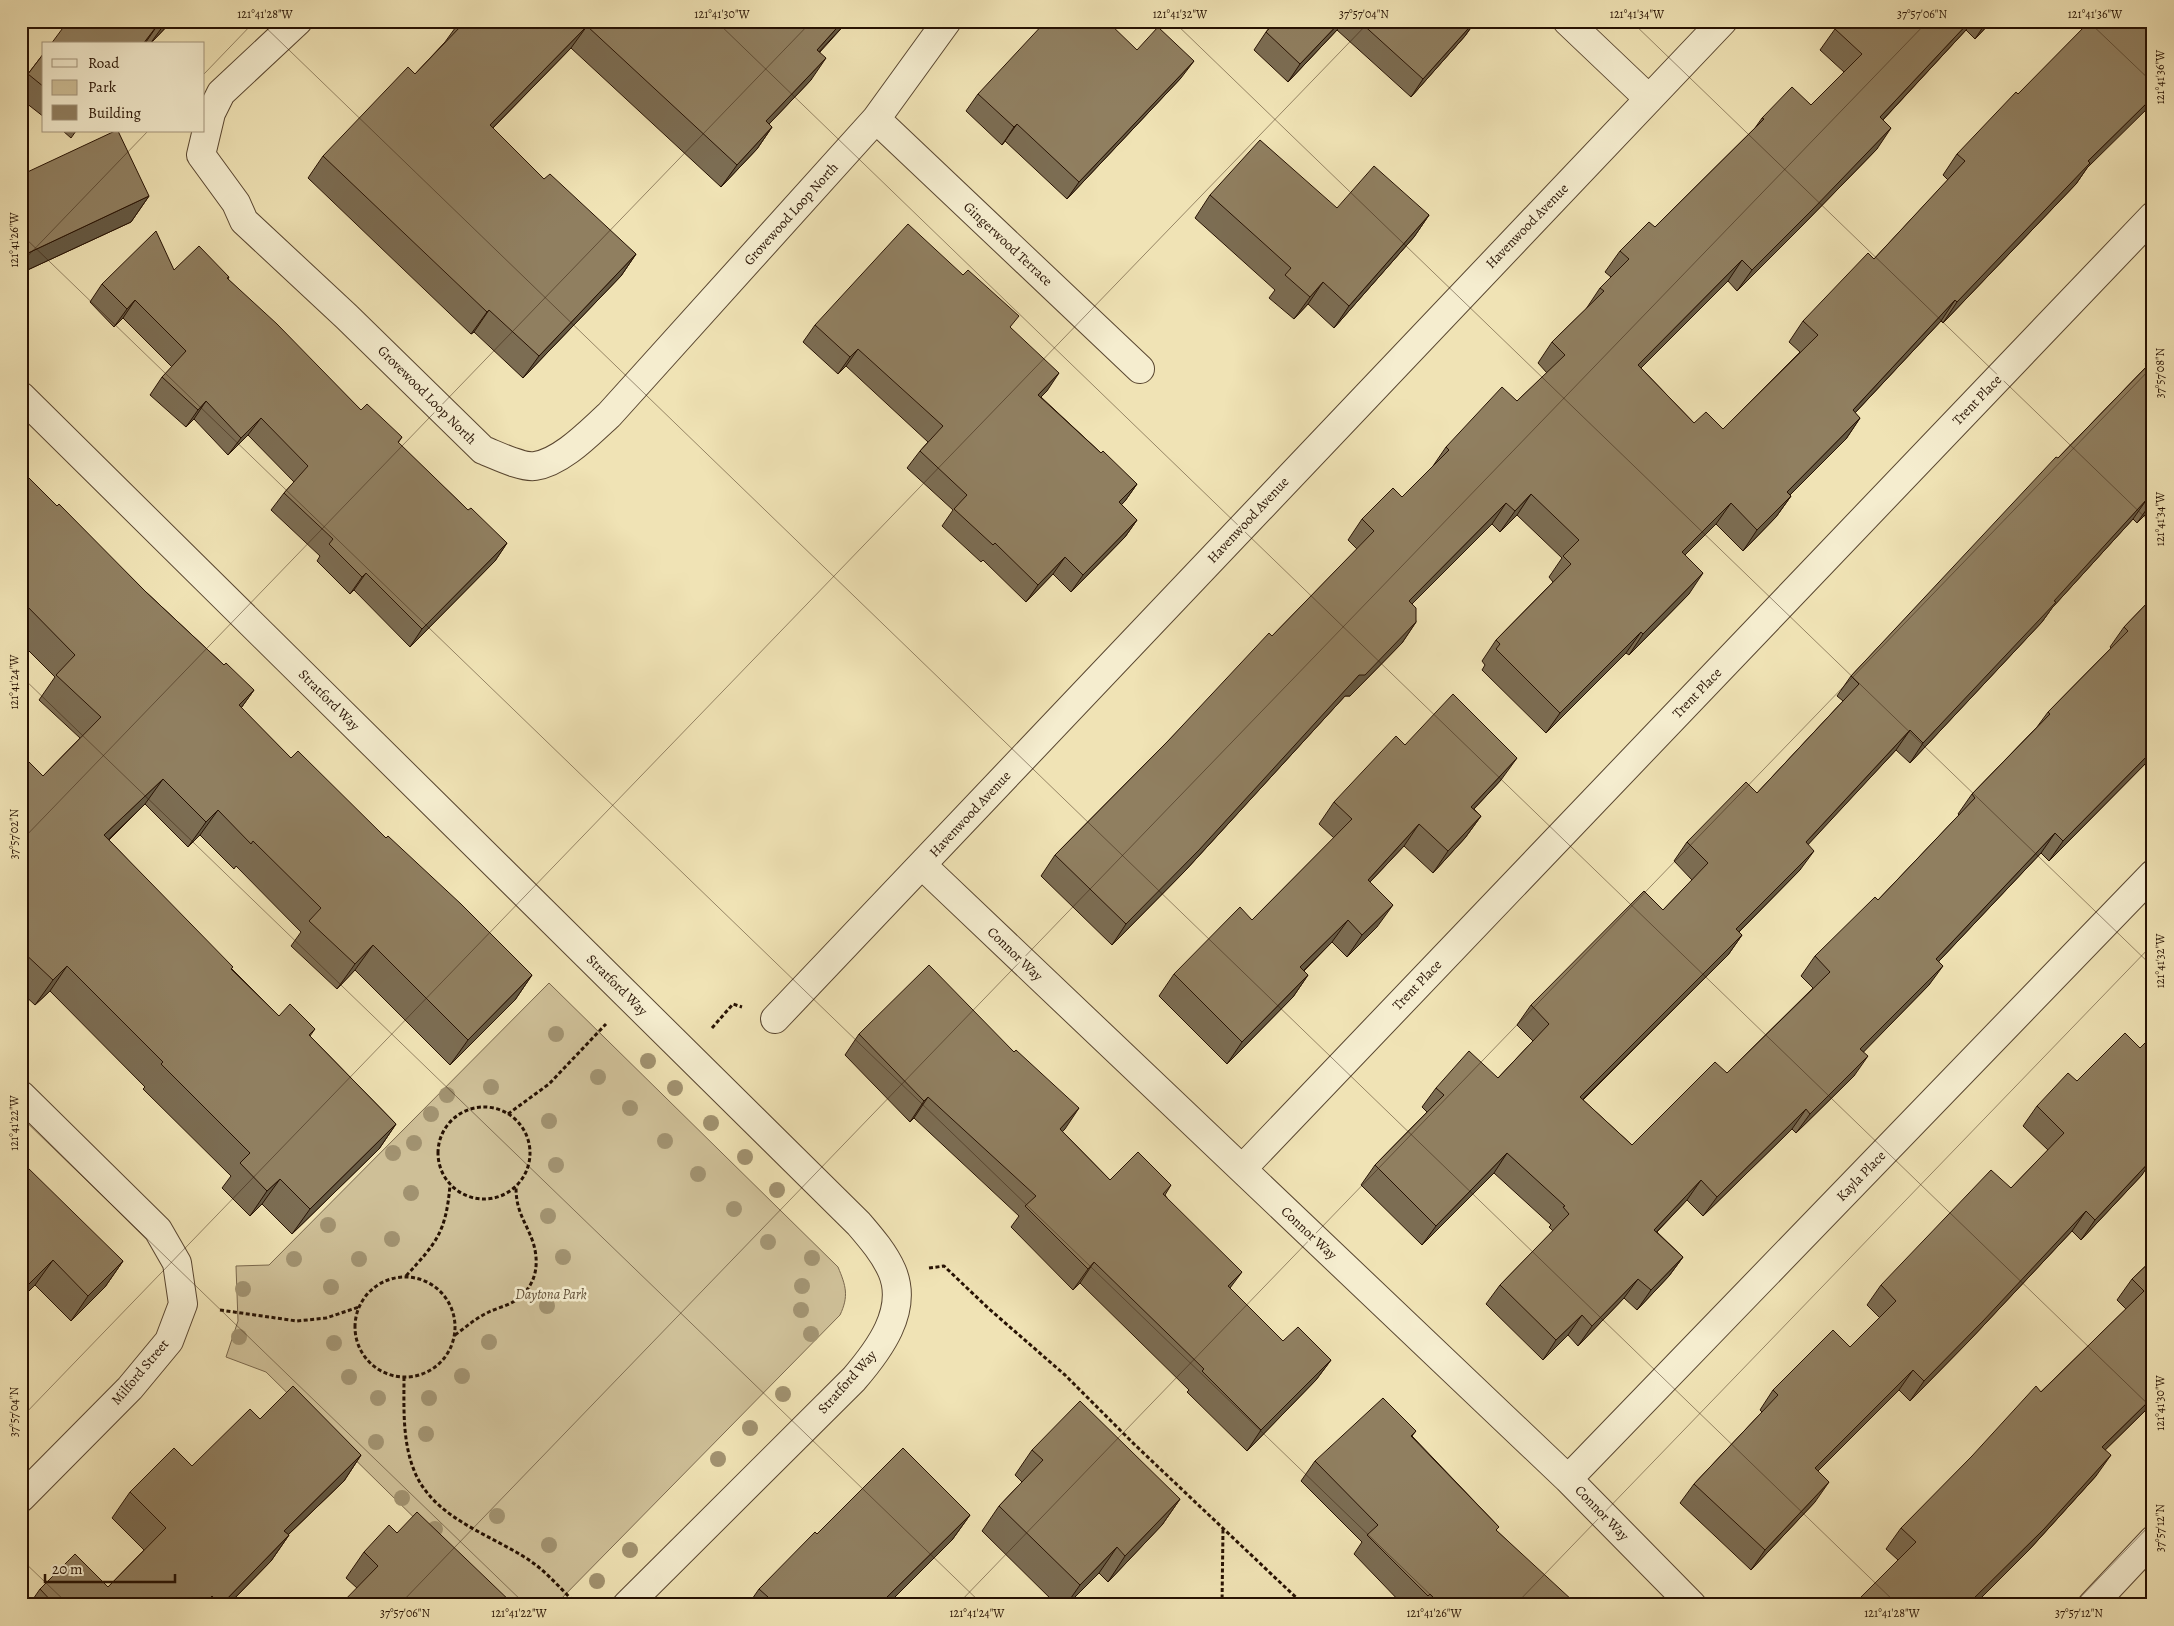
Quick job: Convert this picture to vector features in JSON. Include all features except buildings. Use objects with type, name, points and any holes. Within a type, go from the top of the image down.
[{"type":"street","name":"Grovewood Loop North","points":[[298,21],[222,93],[212,113],[201,155],[236,202],[244,221],[347,317],[483,450],[511,461],[535,466],[561,455],[609,414],[876,119],[947,21]]},
{"type":"street","points":[[1567,21],[1649,99]]},
{"type":"street","name":"Havenwood Avenue","points":[[775,1019],[1723,21]]},
{"type":"street","name":"Gingerwood Terrace","points":[[876,119],[1140,369]]},
{"type":"street","name":"Trent Place","points":[[1242,1169],[2153,216]]},
{"type":"street","name":"Stratford Way","points":[[21,396],[859,1224],[879,1247],[893,1272],[896,1296],[892,1321],[876,1352],[854,1379],[627,1605]]},
{"type":"street","name":"Connor Way","points":[[922,865],[1568,1479],[1692,1605]]},
{"type":"street","name":"Kayla Place","points":[[1568,1479],[2153,874]]},
{"type":"street","name":"Milford Street","points":[[21,1095],[158,1230],[177,1263],[183,1304],[169,1341],[130,1388],[21,1498]]},
{"type":"street","points":[[2092,1605],[2153,1540]]},
{"type":"path","points":[[508,1114],[549,1084],[631,999]]},
{"type":"path","points":[[688,1054],[734,1004],[775,1019]]},
{"type":"path","points":[[485,1106],[502,1110],[508,1114],[518,1121],[527,1136],[530,1153],[526,1172],[516,1186],[501,1196],[483,1199],[466,1195],[450,1185],[441,1170],[438,1152],[442,1135],[452,1120],[467,1110],[485,1106]]},
{"type":"path","points":[[406,1276],[433,1246],[443,1228],[448,1208],[450,1185]]},
{"type":"path","points":[[455,1335],[486,1314],[515,1301],[527,1291],[535,1277],[536,1252],[530,1234],[520,1216],[516,1199],[516,1186]]},
{"type":"path","points":[[893,1272],[944,1266],[988,1308],[1065,1375],[1135,1446],[1304,1605]]},
{"type":"path","points":[[406,1276],[425,1280],[442,1292],[452,1308],[455,1335],[451,1346],[440,1363],[424,1374],[404,1377],[385,1373],[369,1362],[358,1345],[354,1326],[359,1306],[370,1290],[387,1280],[406,1276]]},
{"type":"path","points":[[183,1304],[297,1321],[326,1318],[359,1306]]},
{"type":"path","points":[[404,1377],[404,1420],[408,1451],[416,1474],[425,1490],[465,1524],[536,1566],[577,1605]]},
{"type":"path","points":[[1222,1605],[1223,1528]]},
{"type":"green space","name":"Daytona Park","points":[[549,983],[838,1267],[845,1286],[845,1302],[840,1315],[555,1605],[503,1605],[266,1372],[226,1357],[238,1321],[236,1266],[269,1265]]}]
